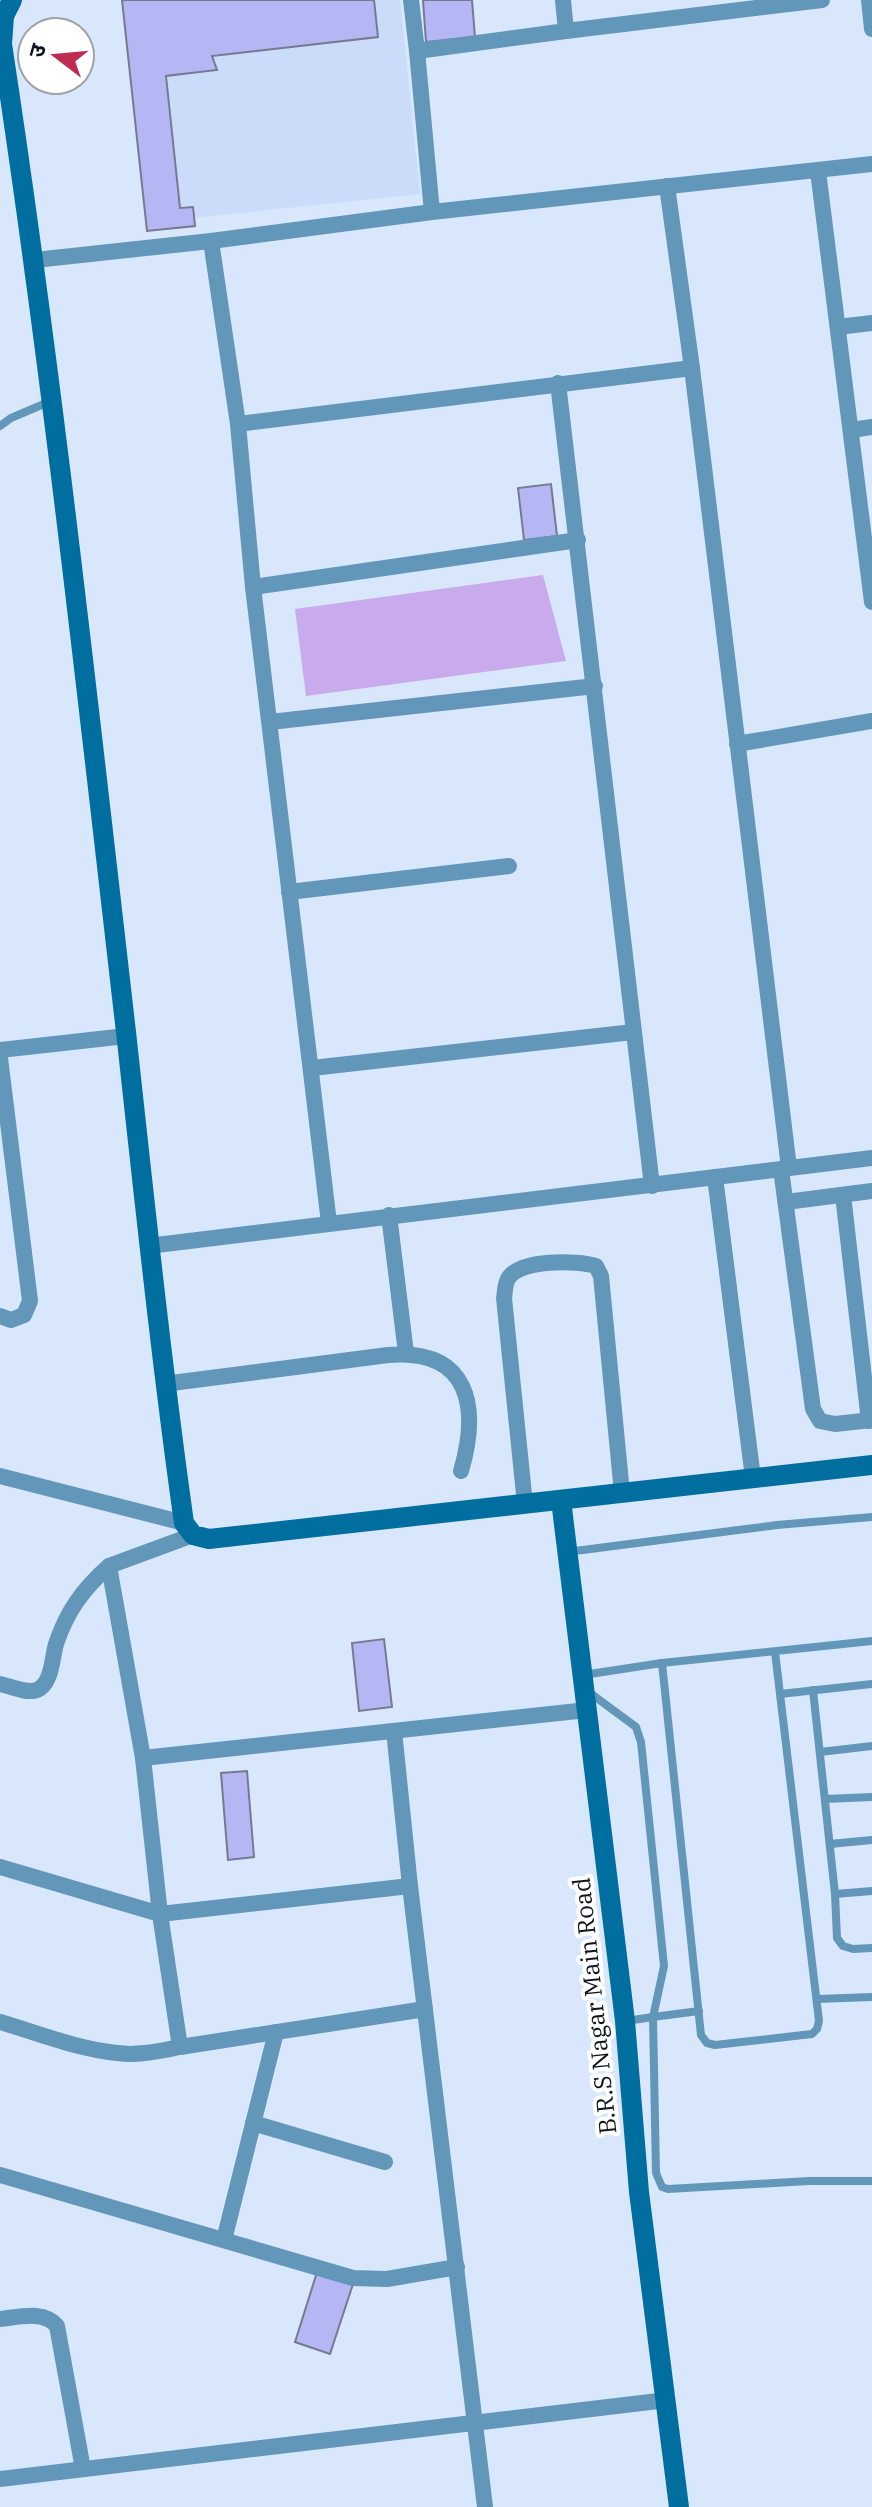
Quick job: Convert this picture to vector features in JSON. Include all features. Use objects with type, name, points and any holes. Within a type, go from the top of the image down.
[{"type":"street","points":[[12,0],[4,16],[2,44],[35,260],[164,1384],[188,1529]]},
{"type":"street","points":[[411,0],[432,212]]},
{"type":"street","points":[[563,0],[566,31]]},
{"type":"street","points":[[417,51],[720,6],[822,0]]},
{"type":"street","points":[[869,0],[872,29]]},
{"type":"street","points":[[35,260],[432,212],[872,164]]},
{"type":"street","points":[[818,171],[872,602]]},
{"type":"street","points":[[667,186],[737,744],[785,1169],[786,1202],[813,1409],[820,1421],[835,1424],[871,1420],[843,1195]]},
{"type":"street","points":[[211,241],[238,424],[253,587],[329,1223]]},
{"type":"street","points":[[838,327],[872,323]]},
{"type":"street","points":[[238,424],[692,368]]},
{"type":"street","points":[[558,383],[652,1186]]},
{"type":"street","points":[[851,430],[872,427]]},
{"type":"street","points":[[253,587],[578,540]]},
{"type":"street","points":[[270,722],[595,686]]},
{"type":"street","points":[[737,744],[872,721]]},
{"type":"street","points":[[289,892],[509,866]]},
{"type":"street","points":[[312,1068],[633,1032]]},
{"type":"street","points":[[0,1050],[126,1036]]},
{"type":"street","points":[[0,1058],[30,1301],[24,1315],[11,1320],[0,1316]]},
{"type":"street","points":[[148,1246],[872,1158]]},
{"type":"street","points":[[715,1177],[753,1478]]},
{"type":"street","points":[[786,1202],[872,1191]]},
{"type":"street","points":[[389,1215],[406,1353]]},
{"type":"street","points":[[525,1504],[504,1298],[508,1279],[518,1269],[535,1265],[584,1262],[596,1266],[601,1276],[622,1493]]},
{"type":"street","points":[[164,1384],[406,1353],[427,1356],[450,1368],[462,1388],[471,1417],[469,1443],[461,1471]]},
{"type":"street","points":[[0,1476],[188,1529],[209,1539],[872,1465]]},
{"type":"street","name":"B.R.S Nagar Main Road","points":[[561,1500],[625,2021],[639,2192],[679,2507]]},
{"type":"street","points":[[0,1684],[39,1690],[46,1682],[56,1643],[85,1587],[109,1566],[188,1529]]},
{"type":"street","points":[[109,1566],[143,1758],[160,1914],[180,2047]]},
{"type":"street","points":[[143,1758],[587,1710]]},
{"type":"street","points":[[394,1731],[485,2507]]},
{"type":"street","points":[[0,1867],[160,1914],[410,1886]]},
{"type":"street","points":[[0,2022],[83,2047],[118,2054],[146,2054],[425,2009]]},
{"type":"street","points":[[224,2240],[276,2032]]},
{"type":"street","points":[[253,2123],[385,2162]]},
{"type":"street","points":[[0,2175],[353,2278],[387,2279],[457,2267]]},
{"type":"street","points":[[0,2319],[39,2316],[51,2319],[57,2326],[83,2469]]},
{"type":"street","points":[[0,2479],[667,2400]]},
{"type":"lane","points":[[0,426],[11,418],[52,401]]},
{"type":"lane","points":[[565,1552],[777,1525],[872,1517]]},
{"type":"lane","points":[[583,1682],[662,1663],[872,1641]]},
{"type":"lane","points":[[662,1663],[701,2035],[707,2043],[729,2043],[812,2034],[819,2021],[775,1652]]},
{"type":"lane","points":[[583,1682],[636,1727],[641,1742],[664,1966],[653,2017],[658,2181],[668,2189],[809,2181],[872,2181]]},
{"type":"lane","points":[[780,1694],[872,1684]]},
{"type":"lane","points":[[813,1690],[837,1938],[843,1946],[853,1949],[872,1948]]},
{"type":"lane","points":[[820,1752],[872,1746]]},
{"type":"lane","points":[[825,1799],[872,1797]]},
{"type":"lane","points":[[830,1844],[872,1840]]},
{"type":"lane","points":[[835,1894],[872,1891]]},
{"type":"lane","points":[[817,1999],[872,1997]]},
{"type":"lane","points":[[625,2021],[699,2011]]},
{"type":"shaded area","points":[[133,0],[400,0],[420,194],[156,222]]},
{"type":"shaded area","points":[[543,575],[566,661],[306,696],[295,609]]},
{"type":"building","points":[[122,0],[374,0],[378,37],[212,56],[217,70],[166,76],[180,208],[193,207],[195,226],[147,231]]},
{"type":"building","points":[[423,0],[472,0],[475,37],[426,42]]},
{"type":"building","points":[[551,484],[557,536],[524,540],[518,488]]},
{"type":"building","points":[[384,1639],[392,1707],[359,1711],[352,1643]]},
{"type":"building","points":[[247,1771],[254,1857],[228,1860],[221,1773]]},
{"type":"building","points":[[318,2269],[354,2281],[330,2354],[295,2342]]}]
